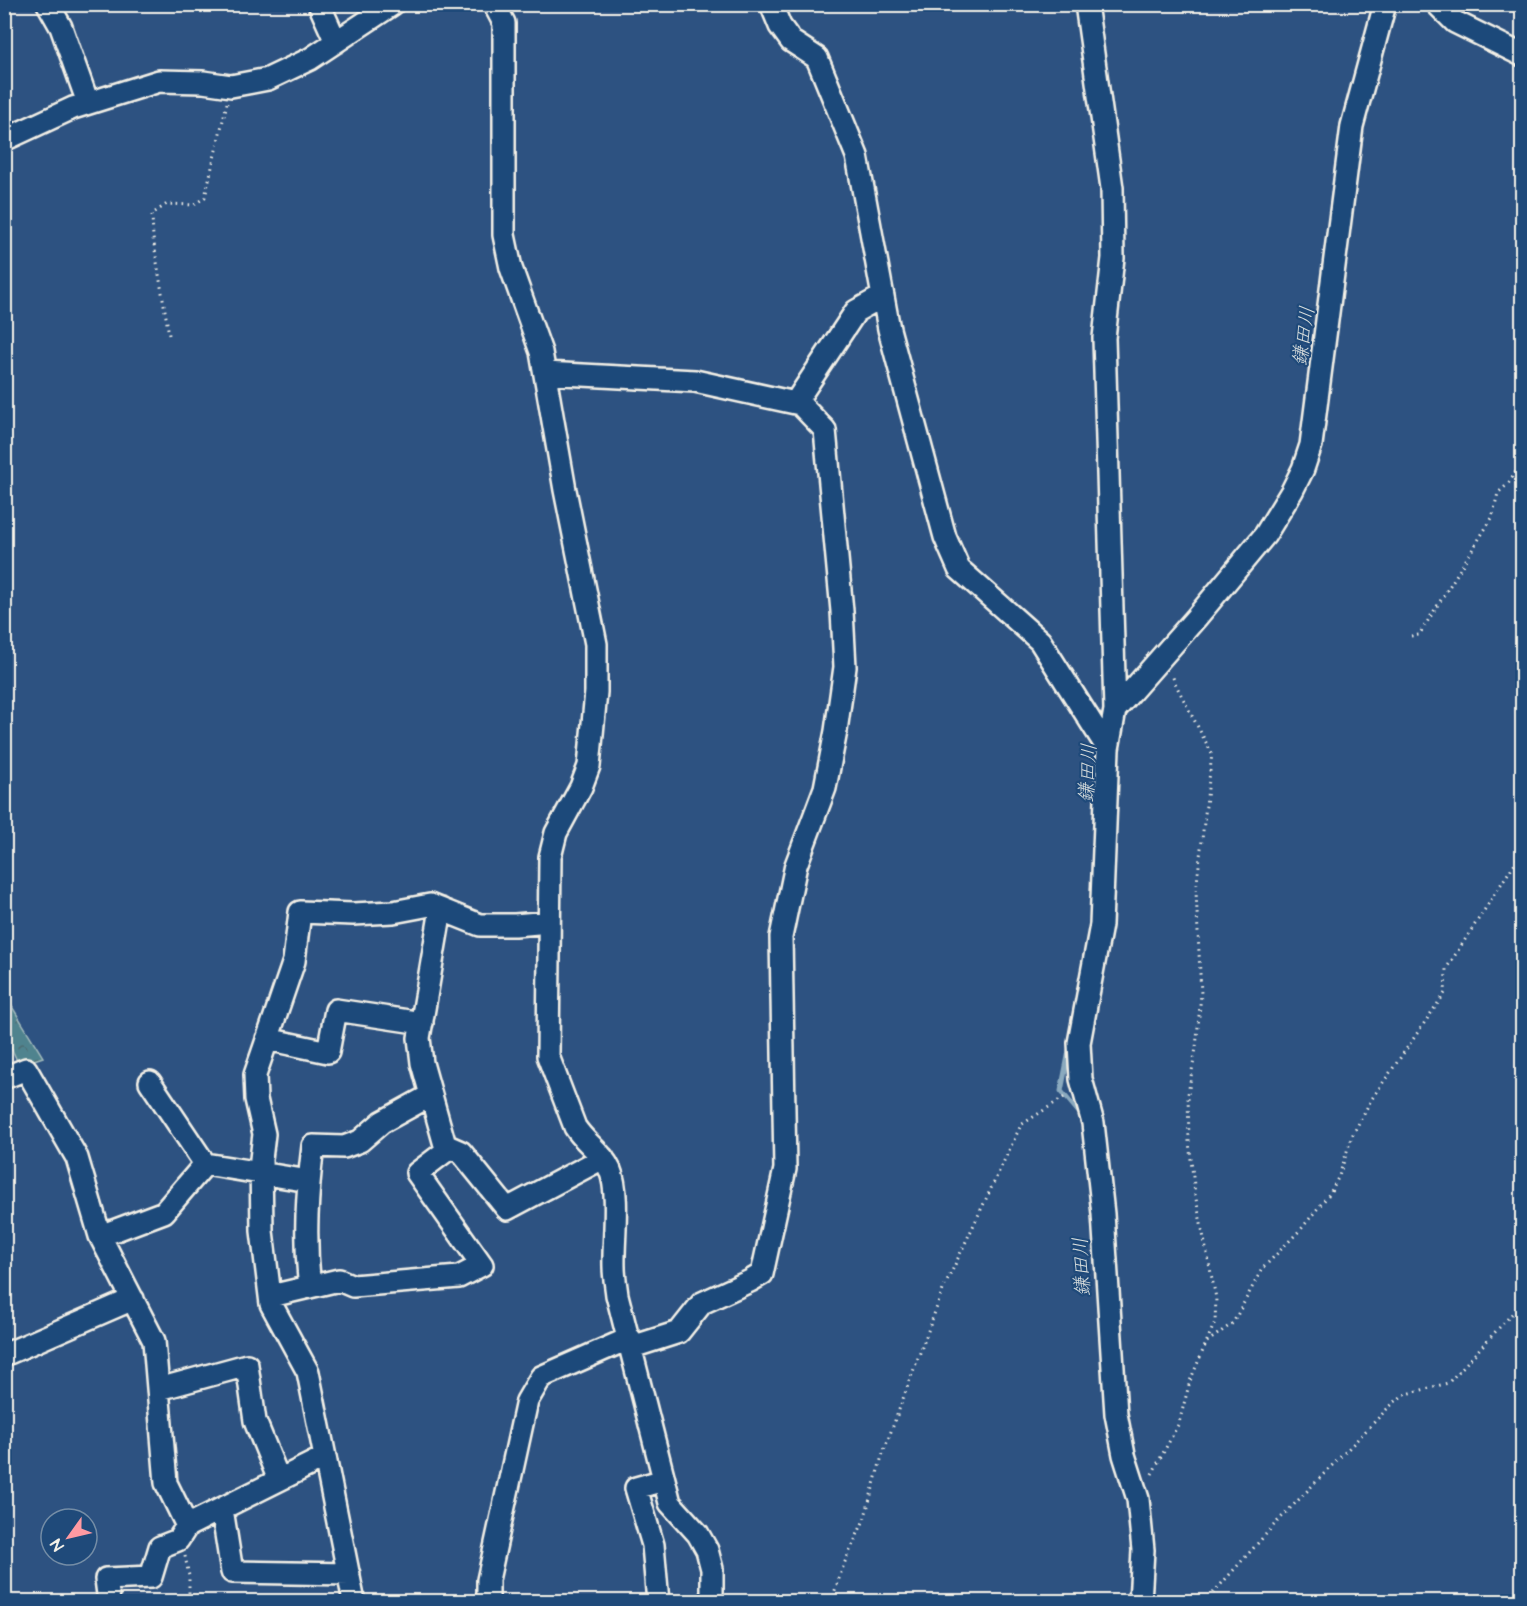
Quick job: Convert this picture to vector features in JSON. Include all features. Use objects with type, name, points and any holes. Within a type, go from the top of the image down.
[{"type":"street","points":[[48,4],[61,27],[88,103]]},
{"type":"street","points":[[319,4],[336,42]]},
{"type":"street","points":[[4,140],[73,108],[159,81],[203,82],[231,86],[268,79],[310,59],[393,4]]},
{"type":"street","points":[[494,4],[504,23],[504,235],[511,268],[542,352],[565,490],[596,644],[596,692],[589,766],[581,787],[556,833],[550,857],[548,1056],[575,1127],[603,1158],[611,1172],[615,1201],[614,1270],[617,1295],[670,1503],[698,1534],[707,1550],[712,1569],[712,1602]]},
{"type":"street","points":[[771,4],[780,26],[791,41],[818,58],[857,156],[889,329],[945,537],[959,570],[1040,641],[1108,748]]},
{"type":"street","points":[[1086,4],[1112,188],[1113,258],[1104,338],[1115,710],[1108,748],[1101,925],[1079,1043],[1082,1085],[1093,1123],[1103,1214],[1116,1414],[1138,1507],[1143,1550],[1140,1602]]},
{"type":"street","points":[[1115,710],[1166,653],[1264,535],[1303,469],[1311,445],[1352,126],[1385,4]]},
{"type":"street","points":[[1444,7],[1455,22],[1522,55]]},
{"type":"street","points":[[795,403],[856,311],[883,296]]},
{"type":"street","points":[[488,1602],[488,1581],[526,1401],[541,1377],[631,1343],[679,1332],[702,1303],[762,1274],[785,1168],[781,937],[796,865],[825,788],[845,666],[825,430],[800,404],[695,381],[545,373]]},
{"type":"street","points":[[354,1602],[308,1372],[272,1304],[262,1231],[264,1134],[256,1099],[255,1075],[294,961],[300,912],[354,914],[393,912],[430,905],[480,925],[549,922]]},
{"type":"street","points":[[441,909],[419,1038],[422,1063],[445,1145],[461,1152],[507,1209],[603,1158]]},
{"type":"street","points":[[267,1039],[328,1052],[336,1010],[422,1023]]},
{"type":"street","points":[[4,1078],[26,1069],[77,1158],[100,1236],[154,1341],[166,1483],[182,1533]]},
{"type":"street","points":[[150,1082],[205,1164],[309,1181]]},
{"type":"street","points":[[310,1287],[305,1252],[312,1146],[344,1147],[360,1141],[382,1122],[431,1095]]},
{"type":"street","points":[[271,1296],[339,1281],[353,1286],[459,1277],[482,1265],[417,1173],[450,1148]]},
{"type":"street","points":[[100,1236],[164,1212],[205,1164]]},
{"type":"street","points":[[4,1355],[133,1299]]},
{"type":"street","points":[[159,1389],[247,1365],[255,1421],[279,1480]]},
{"type":"street","points":[[109,1602],[106,1579],[151,1577],[160,1547],[222,1509],[325,1457]]},
{"type":"street","points":[[658,1602],[653,1545],[636,1488],[664,1480]]},
{"type":"street","points":[[222,1509],[232,1572],[349,1574]]},
{"type":"path","points":[[169,335],[153,238],[152,214],[167,204],[194,205],[205,197],[231,86]]},
{"type":"path","points":[[1411,636],[1419,635],[1492,518],[1498,493],[1522,466]]},
{"type":"path","points":[[1152,1480],[1152,1472],[1179,1423],[1190,1381],[1215,1322],[1216,1298],[1195,1194],[1189,1142],[1188,1094],[1196,1048],[1201,994],[1196,891],[1212,754],[1176,685],[1166,653]]},
{"type":"path","points":[[1206,1343],[1233,1323],[1262,1269],[1302,1228],[1330,1193],[1339,1176],[1352,1136],[1371,1100],[1445,993],[1446,969],[1522,852]]},
{"type":"path","points":[[831,1602],[844,1564],[864,1520],[882,1456],[943,1290],[1021,1125],[1082,1085]]},
{"type":"path","points":[[1205,1602],[1275,1524],[1387,1409],[1403,1395],[1448,1383],[1522,1303]]},
{"type":"path","points":[[182,1533],[189,1576],[189,1602]]},
{"type":"green space","points":[[5,1003],[11,1005],[43,1057],[19,1065],[5,1034]]},
{"type":"waterway","name":"鎌田川","points":[[1070,1046],[1061,1091],[1082,1119]]},
{"type":"waterway","name":"鎌田川","points":[[1098,1289],[1102,1352]]}]
